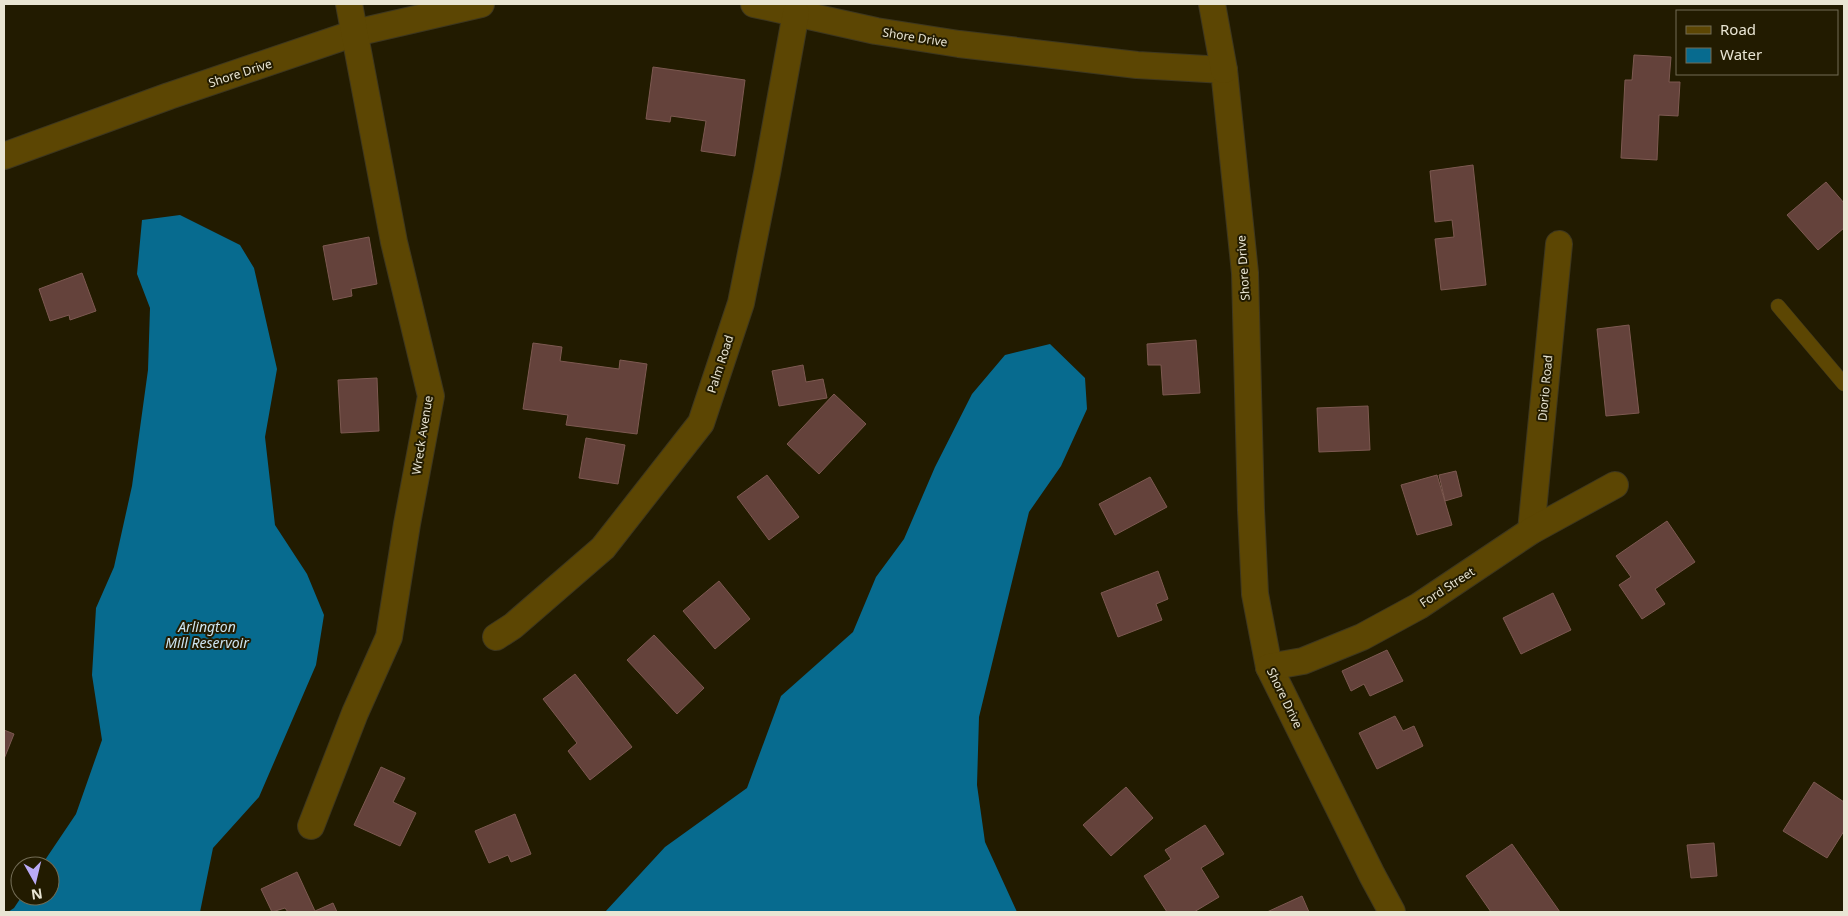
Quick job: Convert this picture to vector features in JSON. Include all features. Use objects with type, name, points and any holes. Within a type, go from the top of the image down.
[{"type":"street","name":"Wreck Avenue","points":[[311,826],[355,713],[389,637],[430,396],[394,242],[349,4]]},
{"type":"street","name":"Shore Drive","points":[[4,156],[169,96],[355,34],[481,4]]},
{"type":"street","name":"Shore Drive","points":[[754,4],[876,31],[959,44],[1137,65],[1224,70],[1245,273],[1250,510],[1256,594],[1269,667],[1367,866],[1392,912]]},
{"type":"street","points":[[1212,4],[1224,70]]},
{"type":"street","name":"Palm Road","points":[[496,637],[513,626],[603,548],[701,422],[741,303],[796,13]]},
{"type":"street","name":"Diorio Road","points":[[1531,531],[1559,244]]},
{"type":"street","name":"Ford Street","points":[[1269,667],[1304,661],[1362,637],[1419,606],[1531,531],[1615,485]]},
{"type":"lane","points":[[1778,306],[1844,384]]},
{"type":"water","name":"Arlington Mill Reservoir","points":[[180,215],[240,245],[254,268],[277,369],[265,437],[275,525],[307,574],[324,615],[316,665],[259,797],[213,848],[200,912],[8,912],[15,906],[60,906],[60,856],[48,856],[76,814],[102,740],[92,675],[96,608],[114,567],[132,486],[148,370],[150,308],[137,274],[142,220]]},
{"type":"water","points":[[1050,344],[1085,378],[1087,409],[1061,466],[1029,512],[979,717],[977,785],[985,842],[1017,912],[605,912],[665,847],[747,788],[781,696],[853,632],[876,577],[904,539],[935,467],[972,394],[1005,355]]},
{"type":"building","points":[[1634,55],[1671,57],[1669,82],[1680,82],[1678,116],[1659,115],[1657,160],[1621,158],[1625,80],[1632,80]]},
{"type":"building","points":[[653,67],[745,80],[735,156],[701,151],[706,121],[671,116],[670,122],[646,119]]},
{"type":"building","points":[[1473,165],[1486,285],[1441,290],[1435,239],[1454,237],[1452,220],[1435,222],[1430,171]]},
{"type":"building","points":[[1826,182],[1844,203],[1844,228],[1818,250],[1787,215]]},
{"type":"building","points":[[369,237],[377,284],[351,289],[352,296],[333,300],[323,246]]},
{"type":"building","points":[[82,273],[96,311],[70,320],[69,315],[50,321],[39,289]]},
{"type":"building","points":[[1629,325],[1639,413],[1606,416],[1597,329]]},
{"type":"building","points":[[1196,340],[1200,393],[1163,395],[1161,365],[1148,365],[1147,344]]},
{"type":"building","points":[[533,343],[562,347],[560,361],[619,369],[620,360],[647,364],[637,434],[566,425],[568,415],[523,409]]},
{"type":"building","points":[[803,365],[806,382],[823,379],[827,398],[779,406],[772,371]]},
{"type":"building","points":[[377,378],[379,431],[341,433],[338,380]]},
{"type":"building","points":[[834,394],[866,424],[819,474],[787,444]]},
{"type":"building","points":[[1368,406],[1370,450],[1319,452],[1317,408]]},
{"type":"building","points":[[586,438],[625,445],[618,484],[579,478]]},
{"type":"building","points":[[1456,471],[1462,496],[1445,501],[1439,475]]},
{"type":"building","points":[[767,475],[799,517],[769,540],[737,497]]},
{"type":"building","points":[[1437,475],[1452,525],[1417,535],[1401,485]]},
{"type":"building","points":[[1150,477],[1167,507],[1115,535],[1099,504]]},
{"type":"building","points":[[1667,521],[1695,562],[1655,589],[1665,604],[1642,619],[1619,585],[1631,577],[1616,556]]},
{"type":"building","points":[[1158,571],[1168,599],[1156,604],[1162,620],[1118,637],[1101,593]]},
{"type":"building","points":[[719,581],[750,619],[715,649],[683,611]]},
{"type":"building","points":[[1553,593],[1571,630],[1521,654],[1503,618]]},
{"type":"building","points":[[654,635],[704,688],[677,714],[627,660]]},
{"type":"building","points":[[1387,650],[1403,681],[1370,696],[1364,684],[1351,691],[1342,671]]},
{"type":"building","points":[[575,674],[632,747],[590,780],[568,751],[577,743],[543,699]]},
{"type":"building","points":[[1395,716],[1403,731],[1414,726],[1423,746],[1377,769],[1359,733]]},
{"type":"building","points":[[4,730],[14,734],[4,759]]},
{"type":"building","points":[[381,767],[405,778],[393,802],[416,813],[400,846],[354,825]]},
{"type":"building","points":[[1814,782],[1844,802],[1844,831],[1827,858],[1783,831]]},
{"type":"building","points":[[1126,787],[1153,818],[1111,856],[1083,825]]},
{"type":"building","points":[[515,814],[531,854],[511,862],[508,855],[489,863],[475,831]]},
{"type":"building","points":[[1205,825],[1224,854],[1201,868],[1219,897],[1194,912],[1167,912],[1144,876],[1171,859],[1165,850]]},
{"type":"building","points":[[1714,843],[1717,876],[1691,878],[1687,845]]},
{"type":"building","points":[[1512,844],[1560,912],[1491,912],[1466,876]]},
{"type":"building","points":[[297,872],[315,911],[333,903],[337,912],[288,912],[285,908],[272,912],[261,889]]},
{"type":"building","points":[[1302,896],[1309,912],[1267,912]]}]
